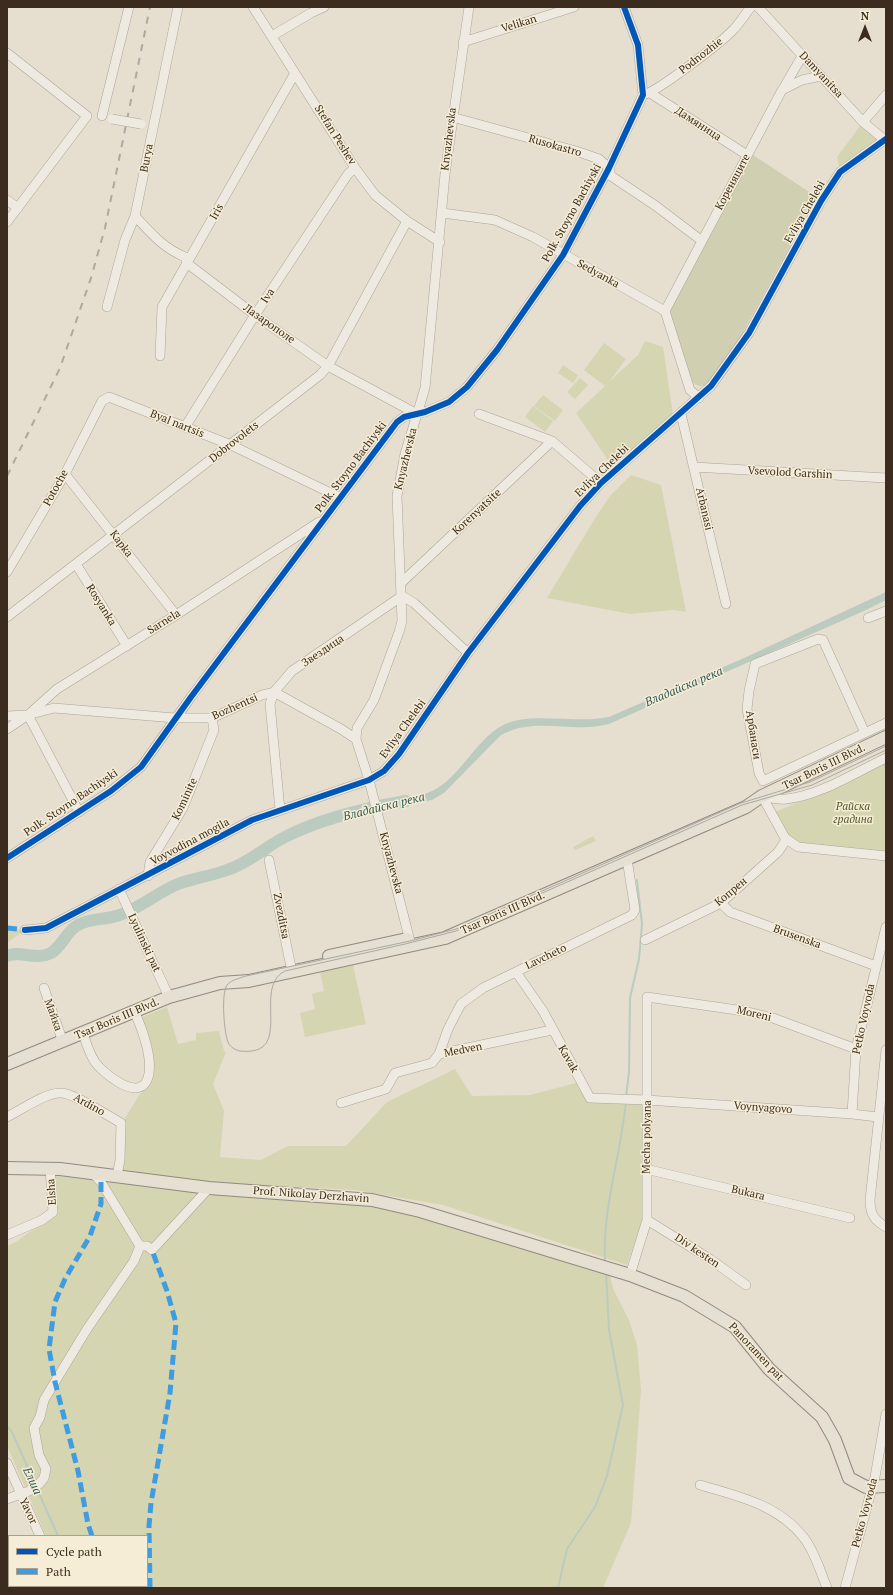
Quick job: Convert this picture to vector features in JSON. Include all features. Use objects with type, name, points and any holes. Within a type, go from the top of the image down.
[{"type":"main road","name":"Tsar Boris III Blvd.","points":[[7,1064],[170,997],[229,981],[249,981],[291,968],[459,933],[746,807],[762,796],[886,737]]},
{"type":"main road","name":"Tsar Boris III Blvd.","points":[[410,942],[454,927],[743,800],[762,796]]},
{"type":"main road","name":"Prof. Nikolay Derzhavin","points":[[7,1168],[50,1168],[209,1188],[372,1200],[420,1211],[630,1274]]},
{"type":"main road","name":"Panoramen pat","points":[[630,1274],[684,1296],[735,1326],[769,1369],[822,1417],[835,1440],[849,1478],[858,1484],[872,1488],[886,1486]]},
{"type":"street","points":[[102,116],[129,7]]},
{"type":"street","name":"Burya","points":[[107,307],[125,240],[136,216],[178,7]]},
{"type":"street","name":"Stefan Peshev","points":[[253,7],[356,168],[375,195],[407,221],[440,242]]},
{"type":"street","points":[[272,36],[324,7]]},
{"type":"street","name":"Knyazhevska","points":[[410,942],[369,780],[356,739],[357,728],[374,700],[399,632],[402,611],[402,596],[396,496],[405,454],[425,388],[452,117],[469,7]]},
{"type":"street","name":"Velikan","points":[[464,42],[574,7]]},
{"type":"street","name":"Polk. Stoyno Bachiyski","points":[[7,858],[111,791],[141,767],[175,718],[339,497],[397,422],[404,417],[417,414],[449,402],[467,387],[497,350],[563,255],[646,94],[638,45],[624,7]]},
{"type":"street","name":"Podnozhie","points":[[646,94],[734,30],[758,7]]},
{"type":"street","name":"Damyanitsa","points":[[758,7],[863,122],[886,140]]},
{"type":"street","points":[[7,53],[87,116],[102,116],[141,124],[154,123]]},
{"type":"street","name":"Кореняците","points":[[665,311],[747,155],[802,56]]},
{"type":"street","name":"Iris","points":[[160,356],[162,307],[296,73]]},
{"type":"street","points":[[782,90],[802,80],[822,76]]},
{"type":"street","name":"Дамяница","points":[[646,94],[747,155]]},
{"type":"street","points":[[863,122],[886,95]]},
{"type":"street","points":[[7,222],[87,116]]},
{"type":"street","name":"Rusokastro","points":[[452,117],[576,151],[599,159],[609,168],[611,176],[656,206],[702,241]]},
{"type":"street","name":"Evliya Chelebi","points":[[369,780],[384,771],[399,754],[468,653],[580,506],[601,483],[711,386],[749,333],[821,200],[840,172],[886,140]]},
{"type":"street","name":"Iva","points":[[185,426],[255,315],[348,174],[356,168]]},
{"type":"street","points":[[7,200],[18,208]]},
{"type":"street","name":"Sedyanka","points":[[442,213],[494,220],[533,237],[665,311]]},
{"type":"street","name":"Лазарополе","points":[[136,216],[156,239],[169,250],[186,257],[188,264],[255,315],[328,366],[417,414]]},
{"type":"street","name":"Dobrovolets","points":[[7,617],[320,375],[328,366],[407,221]]},
{"type":"street","points":[[665,311],[690,390],[699,398]]},
{"type":"street","name":"Byal nartsis","points":[[102,401],[110,397],[185,426],[231,445],[339,497]]},
{"type":"street","name":"Potoche","points":[[7,572],[65,474],[102,401]]},
{"type":"street","points":[[479,414],[552,441],[601,483]]},
{"type":"street","name":"Arbanasi","points":[[681,414],[726,604]]},
{"type":"street","name":"Korenyatsite","points":[[401,583],[552,441]]},
{"type":"street","name":"Vsevolod Garshin","points":[[694,467],[886,479]]},
{"type":"street","name":"Kapka","points":[[65,474],[176,615]]},
{"type":"street","name":"Sarnela","points":[[7,729],[28,715],[57,689],[176,615],[324,519]]},
{"type":"street","name":"Rosyanka","points":[[76,564],[127,646]]},
{"type":"street","points":[[402,596],[414,603],[468,653]]},
{"type":"street","name":"Звездица","points":[[274,692],[292,671],[402,596]]},
{"type":"street","points":[[868,618],[886,611]]},
{"type":"street","name":"Арбанаси","points":[[763,782],[759,773],[747,709],[755,664],[818,639],[823,640],[865,733]]},
{"type":"street","points":[[280,810],[270,704],[274,692],[341,729],[356,739]]},
{"type":"street","name":"Bozhentsi","points":[[7,716],[28,715],[54,708],[175,718],[212,718],[262,695],[274,692]]},
{"type":"street","points":[[28,715],[79,812]]},
{"type":"street","name":"Kominite","points":[[148,876],[150,862],[185,801],[214,730],[212,718]]},
{"type":"street","name":"Tsar Boris III Blvd.","points":[[763,782],[886,722]]},
{"type":"street","name":"Tsar Boris III Blvd.","points":[[762,796],[785,800],[816,792],[886,758]]},
{"type":"street","name":"Voyvodina mogila","points":[[25,930],[46,928],[121,892],[252,820],[369,780]]},
{"type":"street","points":[[763,782],[762,796],[786,840],[798,847],[886,856]]},
{"type":"street","name":"Копрен","points":[[645,940],[721,903],[778,852],[786,840]]},
{"type":"street","name":"Lavcheto","points":[[439,1054],[448,1029],[461,1004],[483,988],[632,915],[635,910],[627,859]]},
{"type":"street","name":"Zvezditsa","points":[[269,860],[291,968]]},
{"type":"street","name":"Lyulinski pat","points":[[121,892],[170,997]]},
{"type":"street","name":"Brusenska","points":[[721,903],[730,912],[876,966]]},
{"type":"street","name":"Petko Voyvoda","points":[[852,1114],[856,1049],[886,927]]},
{"type":"street","name":"Kavak","points":[[516,972],[543,1011],[590,1098],[647,1100]]},
{"type":"street","name":"Майка","points":[[44,988],[63,1042]]},
{"type":"street","name":"Moreni","points":[[647,996],[744,1011],[773,1018],[856,1049]]},
{"type":"street","name":"Mecha polyana","points":[[630,1274],[647,1220],[647,996]]},
{"type":"street","points":[[83,1033],[92,1056],[104,1072],[121,1084],[132,1088],[142,1086],[146,1082],[149,1069],[148,1051],[134,1011]]},
{"type":"street","name":"Medven","points":[[341,1103],[386,1089],[395,1073],[432,1063],[439,1054],[455,1052],[552,1030]]},
{"type":"street","points":[[886,1050],[884,1061],[885,1069],[878,1117],[870,1209],[873,1218],[886,1227]]},
{"type":"street","name":"Ardino","points":[[7,1117],[50,1095],[61,1092],[72,1095],[121,1123],[120,1160],[116,1176]]},
{"type":"street","name":"Voynyagovo","points":[[647,1100],[878,1117]]},
{"type":"street","name":"Elsha","points":[[7,1235],[42,1220],[53,1212],[50,1168]]},
{"type":"street","name":"Bukara","points":[[646,1169],[850,1218]]},
{"type":"street","points":[[93,1173],[101,1182],[140,1246]]},
{"type":"street","points":[[140,1246],[147,1246],[152,1250],[209,1188]]},
{"type":"street","name":"Div kesten","points":[[647,1220],[710,1259],[746,1286]]},
{"type":"street","points":[[7,1499],[25,1493],[39,1484],[44,1478],[46,1468],[39,1455],[34,1428],[40,1417],[44,1400],[86,1329],[134,1261],[140,1246]]},
{"type":"street","name":"Petko Voyvoda","points":[[845,1588],[872,1488],[886,1414]]},
{"type":"street","name":"Yavor","points":[[7,1463],[25,1493],[40,1535]]},
{"type":"street","points":[[700,1485],[747,1498],[785,1519],[805,1539],[827,1588]]},
{"type":"street","points":[[7,1493],[25,1493]]},
{"type":"green space","points":[[863,122],[885,140],[840,172],[837,157]]},
{"type":"green space","points":[[753,155],[817,197],[736,345],[707,386],[699,386],[691,382],[669,312]]},
{"type":"green space","points":[[645,341],[663,347],[673,415],[612,466],[576,413],[605,386],[584,370],[604,343],[626,359],[609,382],[638,355]]},
{"type":"green space","points":[[563,365],[578,375],[573,383],[558,373]]},
{"type":"green space","points":[[580,378],[588,385],[575,399],[567,392]]},
{"type":"green space","points":[[543,395],[563,410],[555,421],[534,406]]},
{"type":"green space","points":[[533,406],[553,421],[545,432],[525,417]]},
{"type":"green space","points":[[631,475],[661,485],[686,612],[673,610],[630,614],[547,598],[595,518],[610,496]]},
{"type":"green space","name":"Райска градина","points":[[886,761],[886,851],[795,843],[789,839],[772,813],[799,802]]},
{"type":"green space","points":[[593,836],[596,841],[575,850],[573,847]]},
{"type":"green space","points":[[7,928],[25,930],[7,943]]},
{"type":"green space","points":[[353,965],[366,1024],[305,1037],[300,1013],[315,1009],[312,994],[324,991],[320,972]]},
{"type":"green space","points":[[167,1007],[178,1044],[196,1040],[196,1033],[219,1031],[224,1051],[226,1052],[213,1084],[224,1111],[220,1157],[261,1160],[288,1146],[346,1146],[387,1102],[455,1069],[472,1096],[530,1095],[580,1082],[591,1101],[642,1104],[642,1220],[627,1265],[443,1205],[355,1190],[232,1184],[121,1171],[125,1118],[140,1094],[149,1086],[152,1061],[151,1044],[140,1018]]},
{"type":"green space","points":[[52,1175],[181,1189],[362,1202],[412,1210],[609,1270],[613,1289],[629,1320],[637,1345],[641,1390],[631,1523],[603,1588],[68,1588],[148,1587],[148,1535],[46,1535],[7,1446],[7,1246],[16,1242],[55,1213]]},
{"type":"water","points":[[886,592],[886,600],[866,610],[609,724],[595,727],[541,726],[514,729],[501,735],[444,793],[432,800],[392,808],[390,800],[422,795],[442,785],[460,768],[484,739],[503,725],[514,721],[540,718],[596,719],[609,717],[744,658]]},
{"type":"waterway","points":[[883,763],[886,768]]},
{"type":"waterway","name":"Владайска река","points":[[7,956],[12,954],[39,956],[51,953],[59,947],[70,931],[83,923],[124,914],[178,884],[235,867],[299,830],[360,810],[406,801]]},
{"type":"waterway","points":[[626,1097],[629,1072],[630,998],[639,959],[642,924],[637,880]]},
{"type":"waterway","points":[[605,1262],[606,1222],[624,1121],[626,1101]]},
{"type":"waterway","points":[[558,1588],[567,1549],[595,1507],[607,1476],[623,1405],[609,1330],[606,1272]]},
{"type":"waterway","name":"Елша","points":[[7,1426],[12,1432],[35,1484]]},
{"type":"waterway","name":"Елша","points":[[37,1489],[58,1535]]},
{"type":"tram line","points":[[886,746],[810,782],[741,803],[456,929],[410,941],[233,980],[227,985],[224,996],[224,1022],[228,1042],[233,1048],[240,1051],[257,1050],[266,1043],[270,1033],[272,992],[276,980],[285,971],[456,931],[742,805],[812,785],[886,750]]},
{"type":"railway","points":[[7,476],[60,368],[91,278],[105,228],[150,7]]},
{"type":"marked path","points":[[7,928],[25,930]]},
{"type":"marked path","points":[[92,1535],[88,1524],[78,1471],[55,1382],[49,1349],[55,1302],[65,1279],[90,1236],[101,1204],[101,1182]]},
{"type":"marked path","points":[[150,1588],[149,1526],[151,1503],[170,1393],[176,1323],[167,1291],[152,1250]]},
{"type":"cycle path","points":[[7,858],[111,791],[141,767],[191,697],[397,422],[404,417],[425,412],[449,402],[467,387],[497,350],[563,255],[609,168],[643,95],[638,45],[624,7]]},
{"type":"cycle path","points":[[25,930],[46,928],[252,820],[369,780],[384,771],[399,754],[468,653],[580,506],[601,483],[711,386],[749,333],[821,201],[840,172],[886,139]]}]
